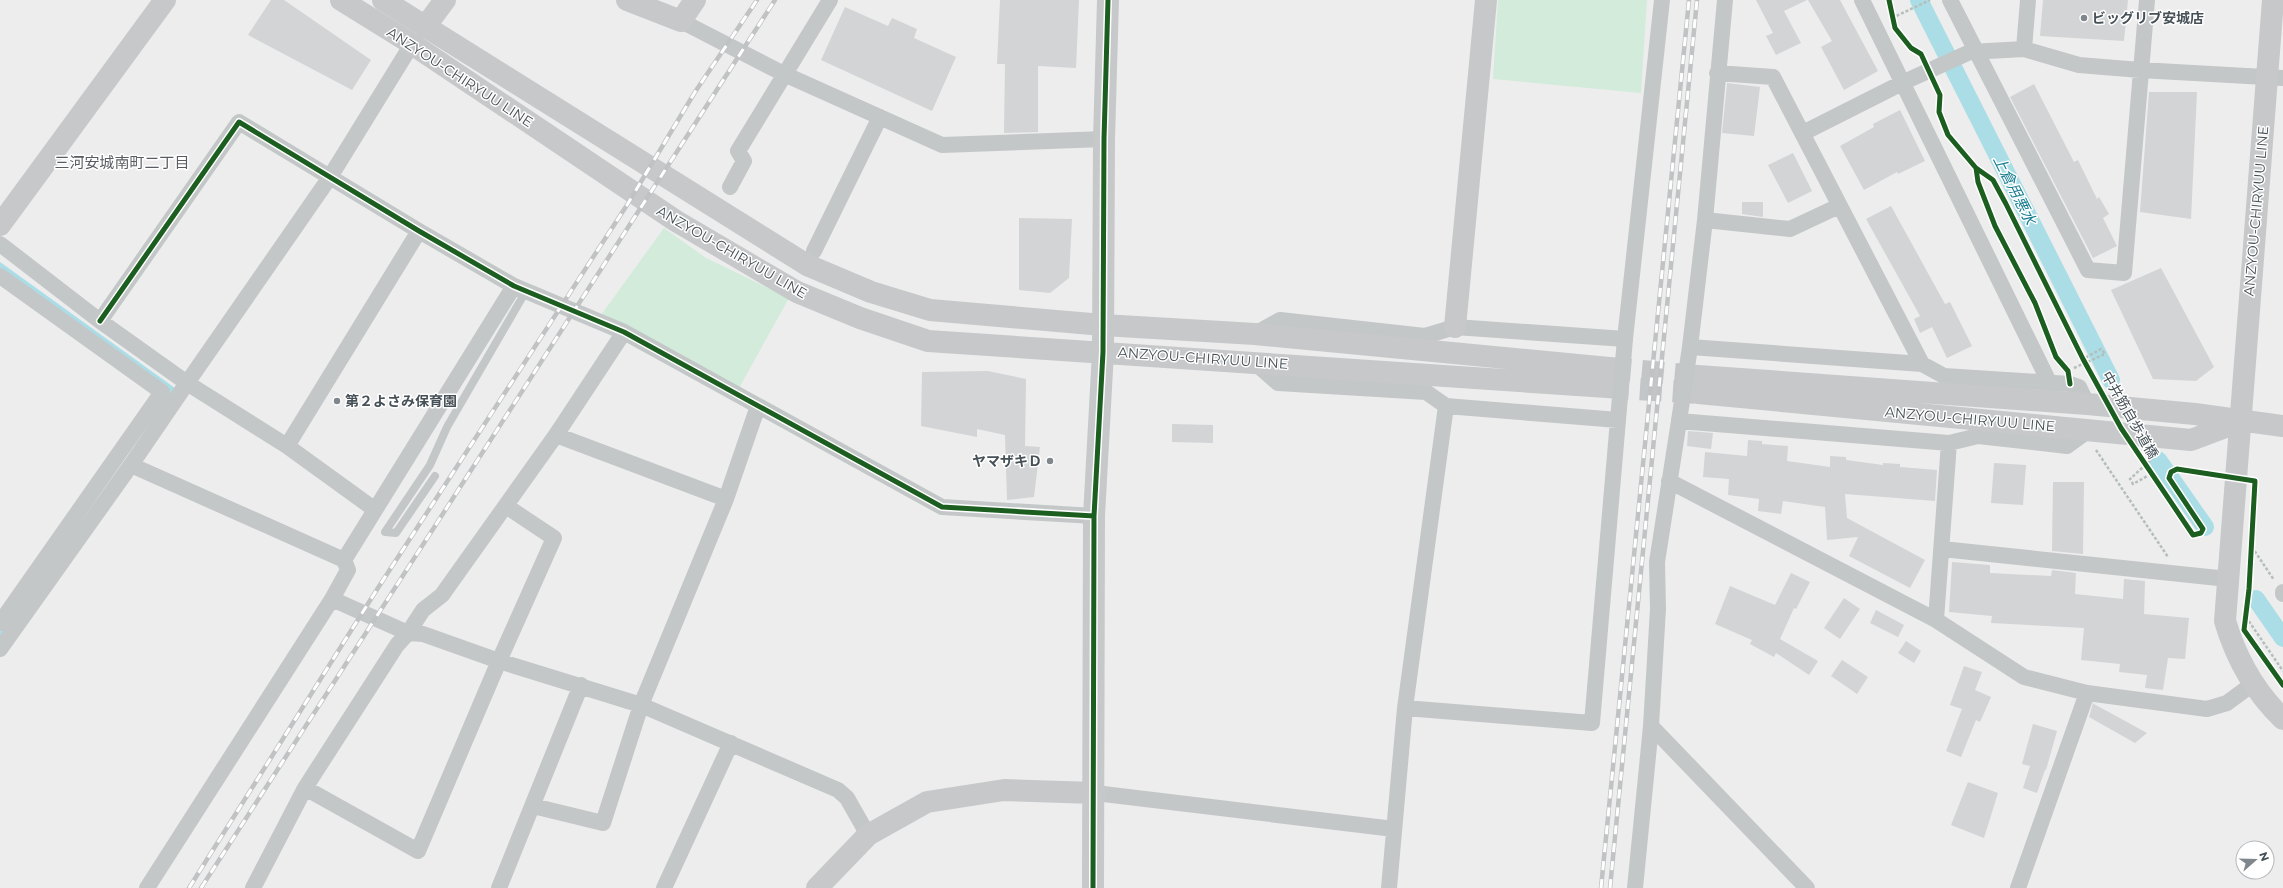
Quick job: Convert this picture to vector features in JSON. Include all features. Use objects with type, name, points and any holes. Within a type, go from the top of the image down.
[{"type":"main road","points":[[0,225],[165,0]]},
{"type":"main road","name":"ANZYOU-CHIRYUU LINE","points":[[342,0],[412,44],[676,221],[798,292],[860,318],[928,340],[1253,361],[1608,377],[1254,334],[1103,325],[930,310],[871,292],[807,265],[384,0]]},
{"type":"main road","points":[[425,27],[444,0]]},
{"type":"main road","points":[[627,0],[681,22],[695,0]]},
{"type":"main road","points":[[1093,888],[1095,793],[1094,516],[1103,352],[1104,139],[1108,0]]},
{"type":"main road","points":[[1455,326],[1486,0]]},
{"type":"main road","name":"ANZYOU-CHIRYUU LINE","points":[[2240,422],[2275,77],[2273,0]]},
{"type":"main road","name":"ANZYOU-CHIRYUU LINE","points":[[1698,385],[2087,404],[2194,414],[2240,422],[2190,440],[2092,439],[1698,385]]},
{"type":"main road","points":[[2283,426],[2240,422],[2225,621],[2231,644],[2244,668],[2272,708],[2283,719]]},
{"type":"main road","points":[[817,888],[868,835],[927,802],[1004,790],[1095,793]]},
{"type":"street","points":[[730,186],[744,161],[738,151],[830,0]]},
{"type":"street","points":[[1405,708],[1592,723],[1625,339],[1662,0]]},
{"type":"street","points":[[1635,888],[1651,726],[1658,609],[1657,562],[1690,347],[1705,220],[1724,0]]},
{"type":"street","points":[[1862,0],[1904,82],[2050,384]]},
{"type":"street","points":[[1950,0],[1972,52],[2088,270],[2124,273],[2147,0]]},
{"type":"street","points":[[2024,50],[2028,0]]},
{"type":"street","points":[[681,22],[784,74],[942,145],[1104,139]]},
{"type":"street","points":[[0,649],[131,465],[330,177],[412,44]]},
{"type":"street","points":[[1803,133],[1904,82],[1972,52],[2024,50],[2079,65],[2140,70],[2275,77]]},
{"type":"street","points":[[1717,73],[1772,77],[1803,133],[1839,206],[1922,364]]},
{"type":"street","points":[[814,251],[880,117]]},
{"type":"street","points":[[100,321],[239,122],[419,232],[520,288],[624,332],[942,507],[1094,516]]},
{"type":"street","points":[[1705,220],[1790,229],[1839,206]]},
{"type":"street","points":[[287,446],[419,232]]},
{"type":"street","points":[[0,244],[100,321],[187,383],[287,446],[374,509]]},
{"type":"street","points":[[0,276],[162,392],[0,623]]},
{"type":"street","points":[[344,560],[374,509],[520,288]]},
{"type":"street","points":[[1254,334],[1280,320],[1425,336],[1455,326],[1625,339]]},
{"type":"street","points":[[254,888],[305,788],[397,645],[408,633],[423,610],[442,595],[556,435],[624,332]]},
{"type":"street","points":[[1690,347],[1922,364],[1944,376],[2050,384],[2070,384],[2079,387],[2087,404]]},
{"type":"street","points":[[1253,361],[1278,383],[1426,392],[1446,406],[1618,420]]},
{"type":"street","points":[[533,806],[603,823],[641,705],[726,499],[758,406]]},
{"type":"street","points":[[1389,888],[1405,708],[1446,406]]},
{"type":"street","points":[[1679,421],[1949,444],[1978,436],[2067,446],[2092,439]]},
{"type":"street","points":[[556,435],[726,499]]},
{"type":"street","points":[[1936,620],[1949,444]]},
{"type":"street","points":[[131,465],[344,560],[348,570],[332,599],[147,888]]},
{"type":"street","points":[[1669,481],[1936,620],[2024,677],[2086,693],[2207,709],[2227,703],[2254,683]]},
{"type":"street","points":[[305,788],[418,851],[499,661],[554,538],[506,506]]},
{"type":"street","points":[[1942,549],[2228,579]]},
{"type":"street","points":[[332,599],[408,633],[422,634],[499,661],[581,685],[641,705],[731,742],[838,790],[847,798],[868,835]]},
{"type":"street","points":[[499,888],[581,685]]},
{"type":"street","points":[[2021,887],[2086,693]]},
{"type":"street","points":[[1651,726],[1807,888]]},
{"type":"street","points":[[664,888],[731,742]]},
{"type":"street","points":[[1095,793],[1394,829]]},
{"type":"lane","points":[[435,476],[396,533],[384,532],[430,465],[447,427],[520,288]]},
{"type":"path","points":[[1888,0],[1895,28],[1911,48],[1921,54],[1935,68],[1940,94],[1938,112],[1948,135],[1976,168],[1978,182],[1995,226],[2035,303],[2053,350]]},
{"type":"path","points":[[1892,18],[1930,0]]},
{"type":"path","points":[[2056,357],[2068,371],[2105,354],[2102,349],[2083,359]]},
{"type":"path","points":[[2092,439],[2179,574]]},
{"type":"path","points":[[2151,474],[2133,484],[2130,479],[2159,453]]},
{"type":"path","points":[[2252,547],[2283,593]]},
{"type":"path","points":[[2246,617],[2283,671]]},
{"type":"green space","points":[[1498,0],[1647,0],[1641,93],[1493,79]]},
{"type":"green space","points":[[664,228],[706,258],[789,298],[739,388],[601,315]]},
{"type":"building","points":[[271,0],[284,0],[371,60],[352,90],[248,35]]},
{"type":"building","points":[[1000,0],[1079,0],[1076,68],[1038,66],[1038,132],[1004,133],[1005,64],[997,64]]},
{"type":"building","points":[[1756,0],[1807,0],[1784,11],[1801,43],[1776,55],[1766,36],[1773,33]]},
{"type":"building","points":[[1808,0],[1840,0],[1878,71],[1844,90],[1821,47],[1832,41]]},
{"type":"building","name":"ビッグリブ安城店","points":[[2043,0],[2128,0],[2124,41],[2040,36]]},
{"type":"building","points":[[845,7],[888,26],[892,18],[917,29],[914,38],[956,57],[932,111],[821,60]]},
{"type":"building","points":[[1727,83],[1760,87],[1754,136],[1722,133]]},
{"type":"building","points":[[2034,84],[2074,162],[2078,160],[2097,199],[2099,197],[2109,214],[2103,218],[2117,246],[2093,258],[2010,97]]},
{"type":"building","points":[[2149,92],[2197,92],[2191,219],[2140,212]]},
{"type":"building","points":[[1900,110],[1925,161],[1898,174],[1897,172],[1864,190],[1840,146],[1874,127],[1873,124]]},
{"type":"building","points":[[1793,153],[1812,191],[1788,203],[1768,165]]},
{"type":"building","points":[[1742,202],[1763,202],[1763,217],[1742,214]]},
{"type":"building","points":[[1891,206],[1945,304],[1950,302],[1972,346],[1947,358],[1932,327],[1920,333],[1914,319],[1920,316],[1866,219]]},
{"type":"building","points":[[1019,218],[1072,219],[1069,278],[1050,293],[1019,290]]},
{"type":"building","points":[[2161,268],[2214,367],[2196,381],[2153,379],[2111,290]]},
{"type":"building","points":[[988,371],[1026,379],[1025,446],[1040,447],[1034,497],[1007,500],[1005,435],[977,429],[977,437],[921,426],[922,372]]},
{"type":"building","points":[[1172,424],[1213,425],[1213,443],[1172,442]]},
{"type":"building","points":[[1688,431],[1713,433],[1711,449],[1687,446]]},
{"type":"building","points":[[1748,440],[1762,441],[1762,444],[1788,446],[1787,461],[1830,467],[1830,456],[1846,457],[1846,460],[1883,465],[1883,463],[1900,464],[1900,467],[1937,470],[1935,501],[1845,494],[1847,518],[1925,560],[1910,588],[1849,556],[1858,537],[1827,540],[1825,507],[1783,501],[1781,514],[1758,511],[1759,499],[1728,495],[1729,479],[1703,477],[1705,452],[1747,456]]},
{"type":"building","points":[[1994,463],[2026,465],[2023,505],[1991,503]]},
{"type":"building","points":[[2053,482],[2084,482],[2083,554],[2052,551]]},
{"type":"building","points":[[1952,562],[1990,565],[1990,573],[2051,576],[2052,570],[2076,573],[2075,594],[2123,599],[2124,579],[2145,581],[2144,614],[2189,618],[2185,659],[2168,658],[2163,690],[2145,688],[2147,675],[2119,672],[2120,664],[2081,660],[2084,628],[1991,623],[1992,616],[1949,612]]},
{"type":"building","points":[[1791,573],[1810,582],[1796,609],[1794,608],[1780,639],[1818,661],[1809,675],[1776,653],[1774,657],[1750,644],[1752,640],[1715,624],[1730,586],[1775,605]]},
{"type":"building","points":[[1844,598],[1860,609],[1840,639],[1824,628]]},
{"type":"building","points":[[1876,610],[1904,625],[1898,637],[1870,623]]},
{"type":"building","points":[[1906,641],[1921,651],[1914,663],[1898,653]]},
{"type":"building","points":[[1842,660],[1868,677],[1857,694],[1831,676]]},
{"type":"building","points":[[1964,666],[1982,672],[1975,690],[1991,697],[1980,722],[1976,720],[1961,757],[1946,751],[1962,709],[1950,705]]},
{"type":"building","points":[[2093,703],[2147,733],[2135,743],[2089,717]]},
{"type":"building","points":[[2033,724],[2057,731],[2046,770],[2037,793],[2023,788],[2030,766],[2022,764]]},
{"type":"building","points":[[1968,782],[1998,793],[1984,838],[1951,825]]},
{"type":"waterway","name":"上倉用悪水","points":[[1919,0],[2111,380]]},
{"type":"waterway","points":[[0,265],[172,389],[167,397]]},
{"type":"waterway","name":"上倉用悪水","points":[[2158,460],[2205,527]]},
{"type":"waterway","name":"上倉用悪水","points":[[2256,599],[2283,638]]},
{"type":"waterway","points":[[0,634],[6,626]]},
{"type":"tunnel","points":[[1609,368],[1698,376]]},
{"type":"tunnel","points":[[1607,387],[1698,393]]},
{"type":"railway","points":[[189,888],[376,591],[627,205],[695,92],[757,0]]},
{"type":"railway","points":[[201,888],[775,0]]},
{"type":"railway","points":[[1601,888],[1689,0]]},
{"type":"railway","points":[[1610,888],[1697,0]]},
{"type":"cycle path","points":[[1093,888],[1094,516],[1103,352],[1104,139],[1108,0]]},
{"type":"cycle path","points":[[1889,0],[1895,28],[1911,48],[1921,54],[1940,95],[1939,112],[1948,135],[1976,168],[1978,182],[1995,226],[2035,303],[2056,357],[2068,371],[2070,384]]},
{"type":"cycle path","points":[[100,321],[239,122],[419,231],[514,286],[624,332],[942,507],[1094,516]]},
{"type":"cycle path","name":"中井筋自歩道橋","points":[[1976,168],[1993,180],[2083,359],[2121,428],[2193,535],[2201,533],[2203,529],[2169,478],[2171,472],[2177,469],[2255,481],[2249,589],[2244,630],[2283,685]]},
{"type":"place","name":"ビッグリブ安城店","points":[[2084,18]]},
{"type":"place","name":"第２よさみ保育園","points":[[337,401]]},
{"type":"place","name":"ヤマザキＤ","points":[[1050,461]]},
{"type":"district","name":"三河安城南町二丁目","points":[[122,162]]}]
